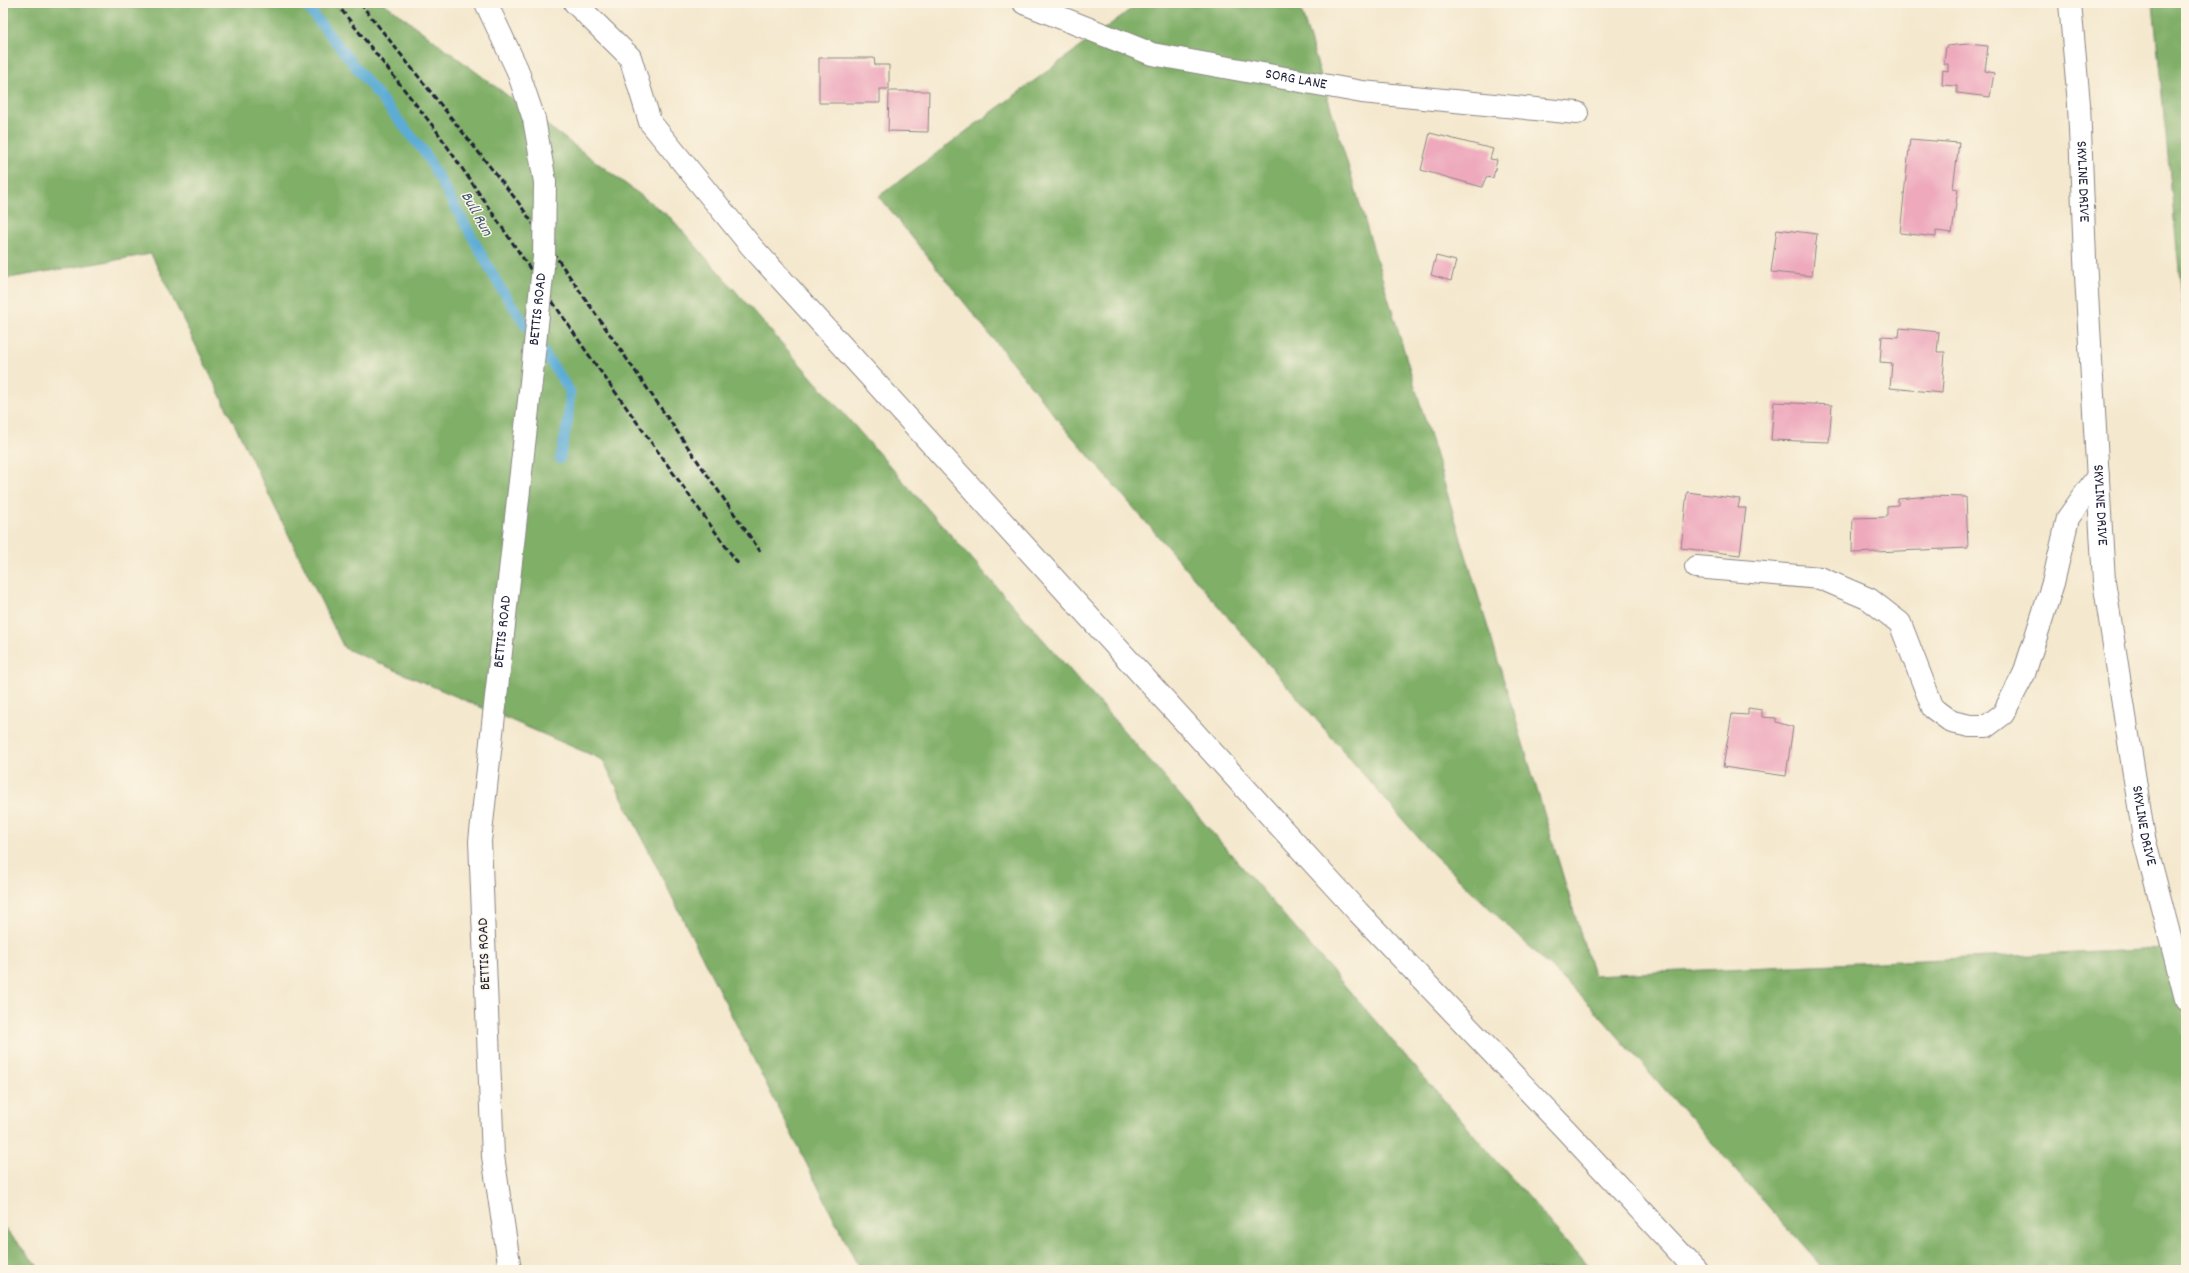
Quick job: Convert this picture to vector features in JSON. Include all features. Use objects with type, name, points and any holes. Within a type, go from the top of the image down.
[{"type":"street","name":"BETTIS ROAD","points":[[486,3],[517,69],[534,119],[545,182],[544,257],[480,841],[493,1156],[510,1270]]},
{"type":"street","points":[[576,3],[630,57],[650,122],[751,246],[1358,912],[1566,1129],[1696,1270]]},
{"type":"street","name":"SORG LANE","points":[[1024,3],[1152,54],[1362,92],[1577,113]]},
{"type":"street","name":"SKYLINE DRIVE","points":[[2070,3],[2079,104],[2085,259],[2104,581],[2144,838],[2186,999]]},
{"type":"street","points":[[1696,567],[1820,578],[1869,599],[1900,623],[1932,708],[1952,722],[1970,726],[1987,726],[2003,714],[2024,674],[2053,583],[2068,518],[2098,476]]},
{"type":"green space","points":[[3,3],[384,3],[671,218],[1146,756],[1591,1270],[860,1270],[603,760],[344,648],[151,254],[3,279]]},
{"type":"green space","points":[[1139,3],[1299,3],[1593,975],[2186,948],[2186,1270],[1822,1270],[1819,1264],[1591,1006],[1428,849],[1063,426],[879,196]]},
{"type":"green space","points":[[2153,3],[2186,3],[2186,341]]},
{"type":"green space","points":[[3,1226],[41,1270],[3,1270]]},
{"type":"building","points":[[1968,44],[1988,46],[1985,71],[1994,73],[1990,97],[1957,93],[1957,86],[1942,85],[1943,70],[1948,71],[1948,64],[1944,64],[1946,46]]},
{"type":"building","points":[[819,58],[874,58],[875,65],[889,65],[889,89],[880,89],[880,103],[819,103]]},
{"type":"building","points":[[889,91],[929,91],[928,132],[888,131]]},
{"type":"building","points":[[1430,133],[1493,149],[1490,159],[1497,160],[1493,178],[1486,177],[1482,187],[1421,170]]},
{"type":"building","points":[[1910,139],[1959,143],[1953,188],[1958,189],[1952,233],[1936,231],[1936,237],[1900,233]]},
{"type":"building","points":[[1777,229],[1817,234],[1812,276],[1771,272]]},
{"type":"building","points":[[1436,256],[1456,261],[1451,281],[1431,275]]},
{"type":"building","points":[[1900,328],[1939,332],[1937,352],[1945,352],[1942,393],[1890,388],[1892,363],[1880,362],[1882,336],[1899,337]]},
{"type":"building","points":[[1774,402],[1832,405],[1829,442],[1771,440]]},
{"type":"building","points":[[1687,492],[1740,499],[1738,508],[1746,508],[1740,555],[1681,548]]},
{"type":"building","points":[[1929,496],[1966,497],[1968,548],[1852,553],[1853,518],[1887,517],[1887,506],[1898,505],[1898,499]]},
{"type":"building","points":[[1748,708],[1762,710],[1762,717],[1776,718],[1776,722],[1793,727],[1786,776],[1723,767],[1732,714],[1748,715]]},
{"type":"waterway","name":"Bull Run","points":[[304,3],[425,153],[500,287],[570,391],[568,421],[560,459]]},
{"type":"railway","points":[[336,3],[436,130],[586,351],[739,565]]},
{"type":"railway","points":[[360,3],[518,202],[760,551]]}]
